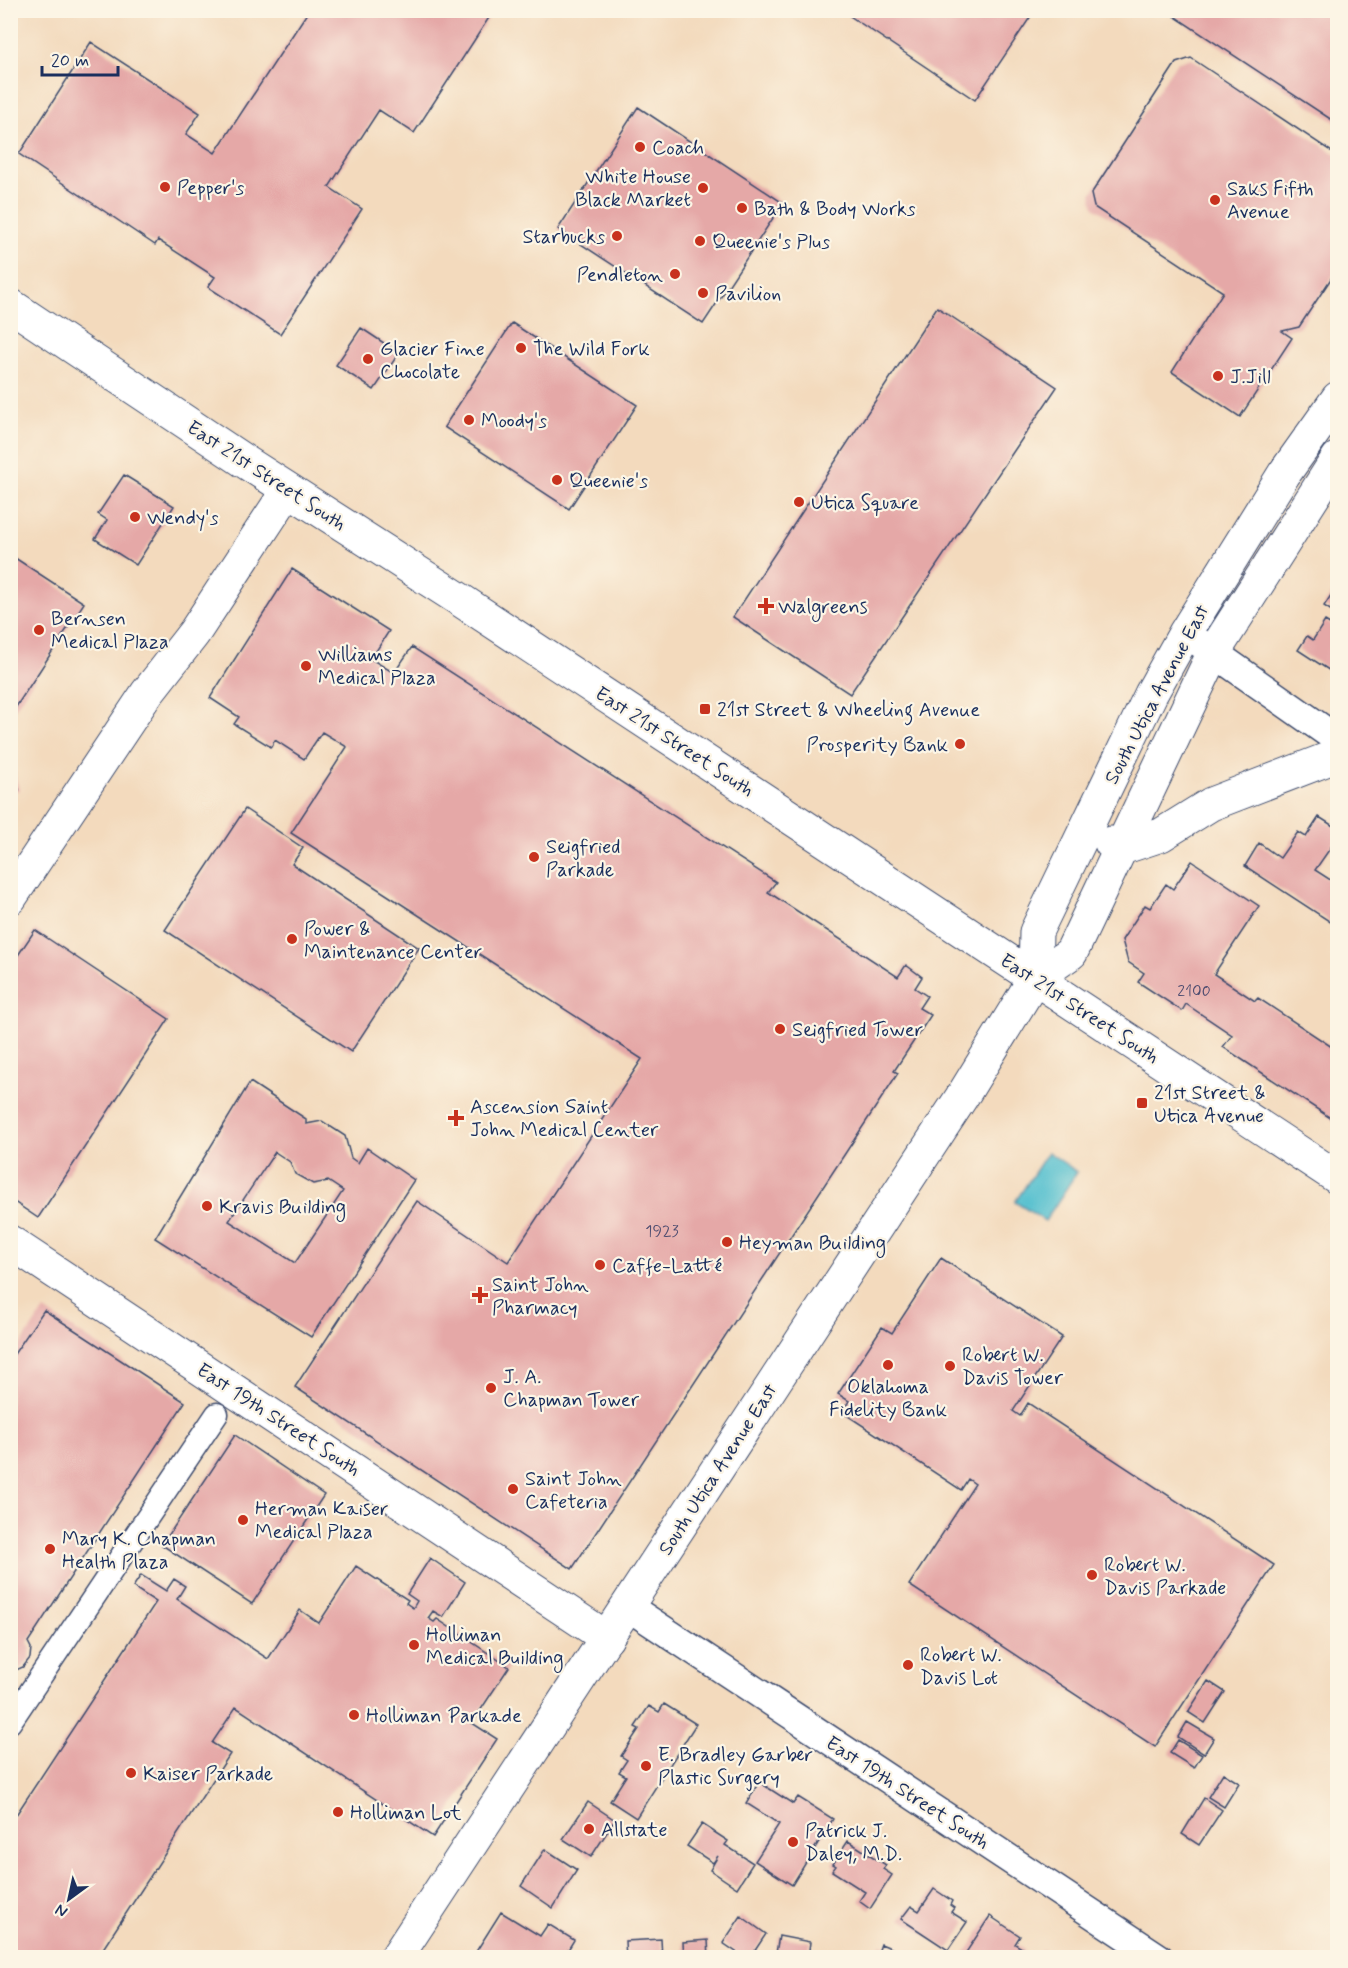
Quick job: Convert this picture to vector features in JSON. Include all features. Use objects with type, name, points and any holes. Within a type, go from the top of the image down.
[{"type":"street","name":"East 21st Street South","points":[[10,305],[288,490],[468,604],[1338,1178]]},
{"type":"street","name":"South Utica Avenue East","points":[[1035,978],[1036,932],[1151,694],[1185,633],[1284,474],[1338,398]]},
{"type":"street","name":"South Utica Avenue East","points":[[396,1958],[965,1092],[1035,978],[1071,953],[1214,652],[1338,458]]},
{"type":"street","points":[[10,898],[147,693],[194,633],[288,490]]},
{"type":"street","points":[[1185,633],[1338,740]]},
{"type":"street","points":[[1085,831],[1122,848],[1161,835],[1211,804],[1338,755]]},
{"type":"street","name":"East 19th Street South","points":[[10,1242],[607,1638]]},
{"type":"street","points":[[10,1722],[217,1414]]},
{"type":"street","name":"East 19th Street South","points":[[627,1606],[1159,1958]]},
{"type":"water","points":[[1048,1152],[1077,1172],[1045,1221],[1015,1202]]},
{"type":"building","points":[[309,10],[494,10],[414,133],[379,110],[329,187],[362,209],[280,334],[208,287],[215,277],[158,240],[155,245],[19,154],[91,42],[200,113],[186,134],[215,153]]},
{"type":"building","points":[[841,10],[1035,10],[975,100]]},
{"type":"building","points":[[1165,10],[1338,10],[1338,124]]},
{"type":"building","name":"Saks Fifth Avenue","points":[[1191,58],[1338,156],[1338,268],[1299,327],[1282,331],[1292,338],[1240,417],[1172,372],[1223,292],[1094,207],[1091,194],[1176,63]]},
{"type":"building","points":[[638,107],[783,203],[703,324],[558,229]]},
{"type":"building","points":[[937,307],[1057,387],[850,694],[733,617]]},
{"type":"building","points":[[512,323],[637,405],[569,509],[444,427]]},
{"type":"building","name":"Glacier Fine Chocolate","points":[[361,328],[399,353],[374,390],[336,365]]},
{"type":"building","name":"Wendy's","points":[[124,475],[174,506],[136,565],[95,539],[107,520],[98,514]]},
{"type":"building","name":"Bernsen Medical Plaza","points":[[15,558],[84,603],[10,716],[10,565]]},
{"type":"building","points":[[292,569],[389,631],[371,659],[394,673],[412,647],[776,882],[768,892],[898,977],[906,965],[922,977],[915,988],[927,996],[919,1008],[931,1015],[894,1071],[898,1073],[572,1569],[295,1387],[417,1201],[508,1262],[642,1059],[291,833],[347,747],[322,732],[304,759],[275,740],[271,747],[234,724],[239,717],[210,698]]},
{"type":"building","points":[[1333,592],[1338,595],[1338,615],[1324,606]]},
{"type":"building","points":[[1325,621],[1338,629],[1338,676],[1298,650],[1307,636],[1313,640]]},
{"type":"building","points":[[10,757],[19,790],[10,792]]},
{"type":"building","name":"Power & Maintenance Center","points":[[245,809],[303,848],[292,864],[419,948],[351,1052],[165,930]]},
{"type":"building","points":[[1319,817],[1338,829],[1338,837],[1315,870],[1332,881],[1338,873],[1338,915],[1332,923],[1245,866],[1259,843],[1280,858],[1298,832],[1306,837]]},
{"type":"building","points":[[1192,861],[1259,906],[1214,974],[1255,1001],[1258,998],[1338,1051],[1338,1123],[1223,1047],[1232,1035],[1186,1004],[1182,1011],[1138,982],[1144,973],[1128,962],[1122,940],[1145,905],[1150,908],[1166,884],[1173,889]]},
{"type":"building","points":[[35,930],[169,1019],[38,1218],[10,1199],[10,967]]},
{"type":"building","name":"Kravis Building","points":[[250,1082],[306,1119],[306,1124],[322,1121],[345,1136],[351,1158],[358,1163],[367,1148],[414,1180],[311,1337],[155,1238]],"holes":[[[275,1152],[290,1162],[295,1174],[313,1184],[328,1181],[343,1191],[295,1263],[229,1221]]]},
{"type":"building","name":"Robert W. Davis Parkade","points":[[941,1258],[1062,1337],[1013,1411],[1020,1416],[1028,1403],[1274,1565],[1155,1747],[909,1585],[975,1484],[968,1479],[961,1490],[842,1412],[849,1401],[838,1394],[882,1327],[892,1333]]},
{"type":"building","name":"Mary K. Chapman Health Plaza","points":[[44,1310],[185,1402],[28,1642],[31,1648],[30,1658],[23,1667],[14,1671],[10,1668],[10,1360]]},
{"type":"building","name":"Herman Kaiser Medical Plaza","points":[[235,1435],[324,1495],[252,1604],[162,1545]]},
{"type":"building","points":[[430,1558],[465,1582],[443,1617],[433,1611],[428,1618],[434,1622],[437,1619],[509,1667],[472,1723],[497,1739],[433,1837],[236,1707],[212,1743],[230,1754],[97,1958],[10,1958],[10,1824],[156,1602],[133,1587],[141,1575],[166,1591],[174,1579],[185,1586],[177,1599],[268,1659],[300,1610],[319,1623],[356,1566],[408,1600],[406,1603],[413,1608],[417,1601],[407,1594]]},
{"type":"building","points":[[1208,1681],[1225,1692],[1205,1723],[1188,1712]]},
{"type":"building","name":"E. Bradley Garber Plastic Surgery","points":[[664,1704],[696,1724],[636,1818],[610,1801],[626,1776],[619,1772],[627,1760],[621,1756],[639,1729],[635,1727],[649,1706],[659,1712]]},
{"type":"building","points":[[1187,1722],[1214,1738],[1204,1754],[1178,1737]]},
{"type":"building","points":[[1178,1740],[1202,1755],[1194,1768],[1170,1753]]},
{"type":"building","points":[[1223,1773],[1239,1783],[1224,1807],[1208,1797]]},
{"type":"building","name":"Patrick J. Daley, M.D.","points":[[759,1782],[793,1804],[798,1797],[833,1819],[792,1885],[755,1861],[779,1824],[746,1803]]},
{"type":"building","points":[[1204,1798],[1222,1810],[1199,1845],[1182,1834]]},
{"type":"building","name":"Allstate","points":[[588,1802],[615,1820],[591,1857],[563,1839]]},
{"type":"building","points":[[702,1824],[728,1841],[725,1845],[753,1863],[737,1888],[710,1870],[718,1856],[713,1863],[687,1846]]},
{"type":"building","points":[[848,1841],[886,1865],[883,1869],[892,1875],[870,1909],[859,1901],[865,1892],[832,1871],[836,1866],[833,1864]]},
{"type":"building","points":[[545,1849],[577,1870],[553,1908],[521,1886]]},
{"type":"building","points":[[934,1889],[952,1901],[950,1905],[954,1908],[951,1912],[967,1922],[948,1950],[901,1919],[911,1906],[919,1911]]},
{"type":"building","points":[[501,1912],[540,1936],[548,1924],[574,1940],[563,1958],[472,1958]]},
{"type":"building","points":[[741,1916],[766,1934],[750,1958],[745,1958],[723,1943]]},
{"type":"building","points":[[990,1916],[1020,1936],[1015,1944],[1025,1950],[1020,1958],[971,1958],[965,1954]]},
{"type":"building","points":[[779,1936],[810,1942],[808,1958],[763,1958],[764,1952],[776,1953]]},
{"type":"building","points":[[661,1939],[662,1958],[626,1958],[625,1941]]},
{"type":"building","points":[[708,1940],[709,1958],[684,1958],[683,1942]]},
{"type":"building","points":[[881,1944],[903,1953],[902,1958],[876,1958]]},
{"type":"building","points":[[1042,1949],[1052,1956],[1056,1949],[1069,1958],[1036,1958]]},
{"type":"place","name":"Coach","points":[[640,147]]},
{"type":"place","name":"Pepper's","points":[[165,187]]},
{"type":"place","name":"White House Black Market","points":[[703,188]]},
{"type":"place","name":"Saks Fifth Avenue","points":[[1215,200]]},
{"type":"place","name":"Bath & Body Works","points":[[742,208]]},
{"type":"place","name":"Starbucks","points":[[617,236]]},
{"type":"place","name":"Queenie's Plus","points":[[700,241]]},
{"type":"place","name":"Pendleton","points":[[675,274]]},
{"type":"place","name":"Pavilion","points":[[703,293]]},
{"type":"place","name":"The Wild Fork","points":[[521,348]]},
{"type":"place","name":"Glacier Fine Chocolate","points":[[368,359]]},
{"type":"place","name":"J.Jill","points":[[1218,376]]},
{"type":"place","name":"Moody's","points":[[469,420]]},
{"type":"place","name":"Queenie's","points":[[557,480]]},
{"type":"place","name":"Utica Square","points":[[799,502]]},
{"type":"place","name":"Wendy's","points":[[135,517]]},
{"type":"place","name":"Walgreens","points":[[766,606]]},
{"type":"place","name":"Bernsen Medical Plaza","points":[[39,630]]},
{"type":"place","name":"Williams Medical Plaza","points":[[306,666]]},
{"type":"place","name":"21st Street & Wheeling Avenue","points":[[705,709]]},
{"type":"place","name":"Prosperity Bank","points":[[960,744]]},
{"type":"place","name":"Seigfried Parkade","points":[[534,857]]},
{"type":"place","name":"Power & Maintenance Center","points":[[292,939]]},
{"type":"place","name":"Seigfried Tower","points":[[780,1029]]},
{"type":"place","name":"21st Street & Utica Avenue","points":[[1142,1103]]},
{"type":"place","name":"Ascension Saint John Medical Center","points":[[456,1118]]},
{"type":"place","name":"Kravis Building","points":[[207,1206]]},
{"type":"place","name":"Heyman Building","points":[[727,1242]]},
{"type":"place","name":"Caffe-Latté","points":[[600,1265]]},
{"type":"place","name":"Saint John Pharmacy","points":[[480,1295]]},
{"type":"place","name":"Oklahoma Fidelity Bank","points":[[888,1365]]},
{"type":"place","name":"Robert W. Davis Tower","points":[[950,1366]]},
{"type":"place","name":"J. A. Chapman Tower","points":[[491,1388]]},
{"type":"place","name":"Saint John Cafeteria","points":[[513,1489]]},
{"type":"place","name":"Herman Kaiser Medical Plaza","points":[[243,1520]]},
{"type":"place","name":"Mary K. Chapman Health Plaza","points":[[50,1549]]},
{"type":"place","name":"Robert W. Davis Parkade","points":[[1092,1575]]},
{"type":"place","name":"Holliman Medical Building","points":[[414,1645]]},
{"type":"place","name":"Robert W. Davis Lot","points":[[908,1665]]},
{"type":"place","name":"Holliman Parkade","points":[[354,1715]]},
{"type":"place","name":"E. Bradley Garber Plastic Surgery","points":[[646,1766]]},
{"type":"place","name":"Kaiser Parkade","points":[[131,1773]]},
{"type":"place","name":"Holliman Lot","points":[[338,1812]]},
{"type":"place","name":"Allstate","points":[[589,1829]]},
{"type":"place","name":"Patrick J. Daley, M.D.","points":[[793,1842]]}]
